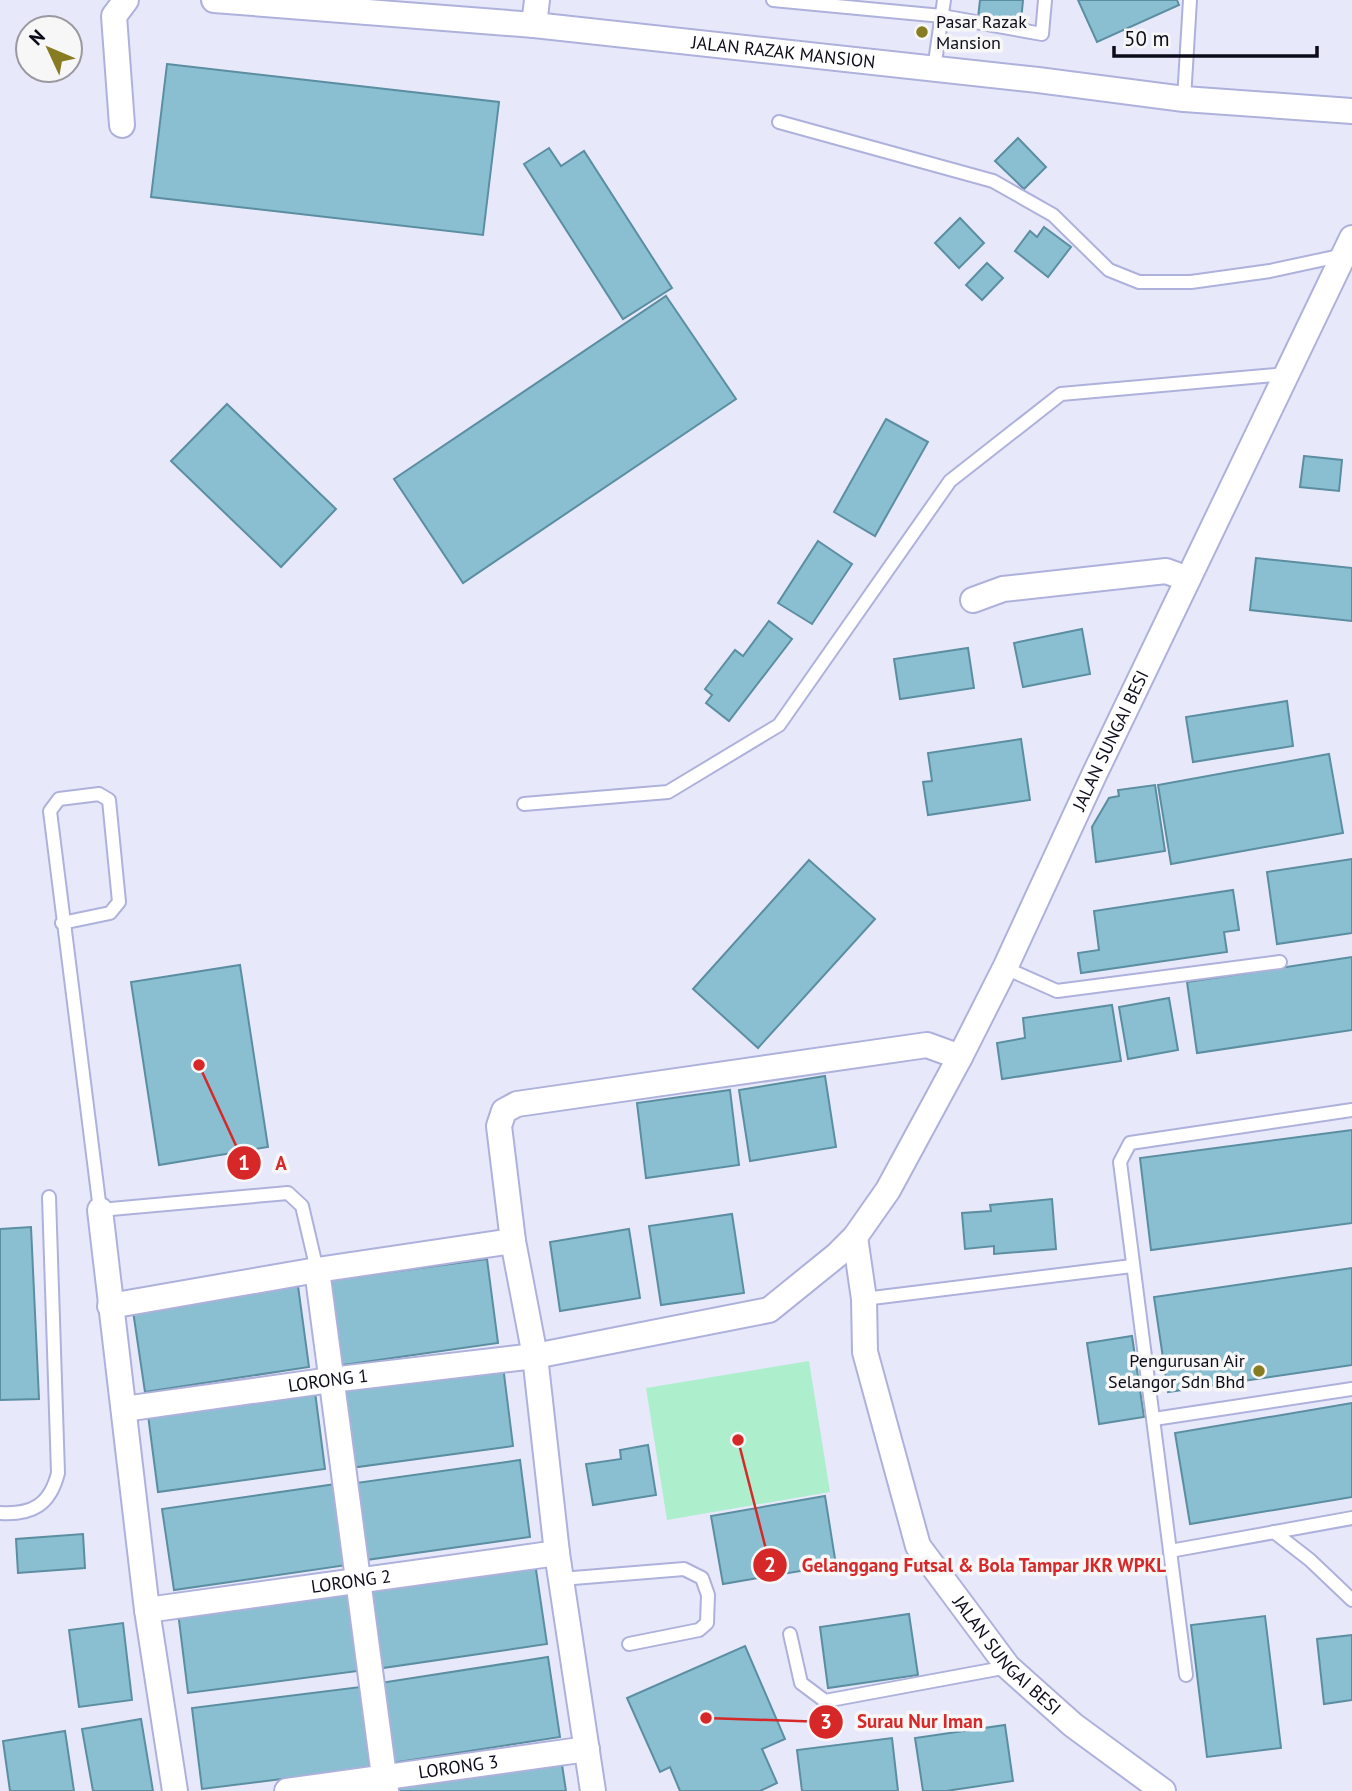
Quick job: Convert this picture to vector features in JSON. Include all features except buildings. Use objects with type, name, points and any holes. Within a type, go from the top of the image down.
[{"type":"street","points":[[122,125],[114,16],[126,0]]},
{"type":"street","name":"JALAN RAZAK MANSION","points":[[214,0],[534,25],[1184,99],[1352,111]]},
{"type":"street","points":[[534,25],[537,0]]},
{"type":"street","name":"JALAN SUNGAI BESI","points":[[535,1356],[769,1310],[855,1237],[888,1190],[1005,968],[1094,775],[1348,246]]},
{"type":"street","points":[[973,600],[1003,589],[1166,571],[1188,579]]},
{"type":"street","points":[[593,1791],[557,1553],[535,1356],[513,1241],[499,1126],[504,1111],[517,1104],[927,1045],[960,1057]]},
{"type":"street","points":[[100,1210],[146,1610],[175,1791]]},
{"type":"street","name":"JALAN SUNGAI BESI","points":[[855,1237],[864,1298],[865,1352],[918,1546],[1008,1667],[1073,1725],[1163,1791]]},
{"type":"street","points":[[110,1306],[317,1270],[513,1241]]},
{"type":"street","points":[[317,1270],[385,1784]]},
{"type":"street","name":"LORONG 1","points":[[124,1409],[331,1380],[535,1356]]},
{"type":"street","name":"LORONG 2","points":[[146,1610],[557,1553]]},
{"type":"street","name":"LORONG 3","points":[[287,1791],[385,1784],[587,1749]]},
{"type":"lane","points":[[773,0],[942,16],[1042,34],[1045,0]]},
{"type":"lane","points":[[934,69],[944,0]]},
{"type":"lane","points":[[1184,99],[1190,0]]},
{"type":"lane","points":[[779,122],[993,181],[1054,215],[1109,270],[1139,282],[1191,282],[1270,271],[1348,246]]},
{"type":"lane","points":[[524,804],[668,792],[779,725],[950,481],[1061,394],[1286,374]]},
{"type":"lane","points":[[62,923],[110,913],[119,902],[109,800],[99,794],[59,799],[50,811],[62,923],[100,1210],[288,1193],[302,1206],[317,1270]]},
{"type":"lane","points":[[1005,968],[1057,991],[1280,962]]},
{"type":"lane","points":[[1186,1675],[1120,1162],[1130,1143],[1352,1110]]},
{"type":"lane","points":[[0,1513],[19,1514],[32,1510],[54,1489],[58,1473],[49,1197]]},
{"type":"lane","points":[[864,1298],[1132,1266]]},
{"type":"lane","points":[[1154,1419],[1352,1390]]},
{"type":"lane","points":[[1170,1551],[1352,1518]]},
{"type":"lane","points":[[1274,1532],[1310,1560],[1352,1600]]},
{"type":"lane","points":[[561,1580],[684,1569],[702,1578],[709,1595],[707,1623],[699,1630],[629,1644]]},
{"type":"lane","points":[[790,1634],[801,1683],[825,1701],[1008,1667]]},
{"type":"green space","points":[[809,1361],[830,1492],[667,1520],[646,1388]]},
{"type":"place","name":"Pasar Razak Mansion","points":[[922,32]]},
{"type":"place","name":"A","points":[[199,1065]]},
{"type":"place","name":"Pengurusan Air Selangor Sdn Bhd","points":[[1259,1371]]},
{"type":"place","name":"Gelanggang Futsal & Bola Tampar JKR WPKL","points":[[738,1440]]},
{"type":"place","name":"Surau Nur Iman","points":[[706,1718]]}]
